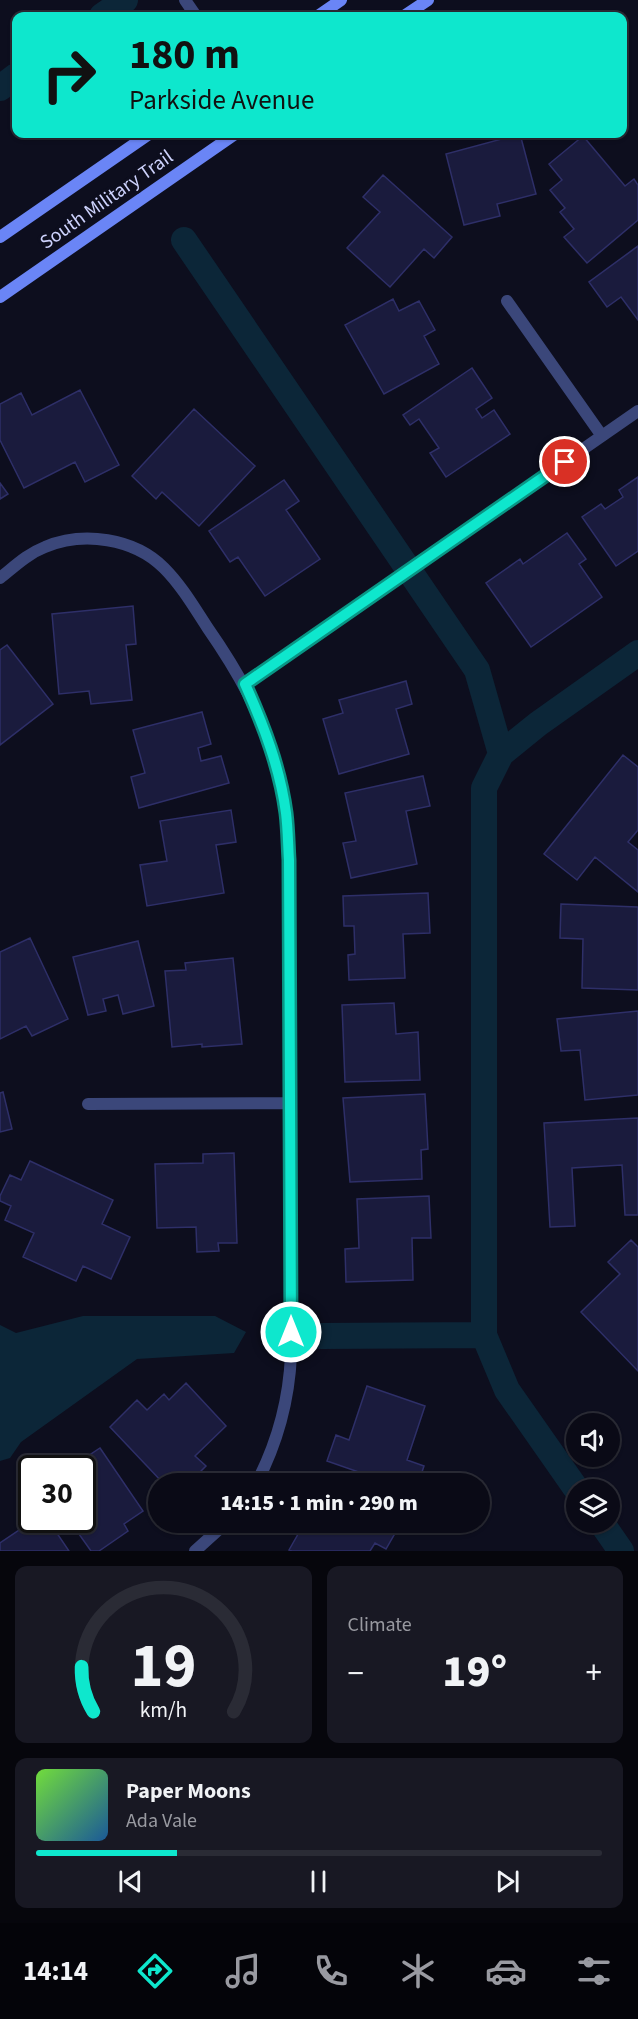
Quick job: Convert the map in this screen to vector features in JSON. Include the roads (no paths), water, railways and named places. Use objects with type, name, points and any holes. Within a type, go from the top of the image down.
[{"type":"street","points":[[324,12],[341,0]]},
{"type":"street","points":[[410,12],[428,0]]},
{"type":"street","name":"South Military Trail","points":[[0,237],[143,138]]},
{"type":"street","name":"South Military Trail","points":[[0,297],[229,138]]},
{"type":"street","points":[[507,301],[602,436]]},
{"type":"street","points":[[245,684],[638,411]]},
{"type":"street","points":[[0,578],[30,555],[45,547],[69,540],[94,538],[119,543],[143,552],[163,567],[180,586],[245,684],[263,723],[277,768],[286,813],[289,860],[291,1354],[290,1381],[279,1431],[262,1473]]},
{"type":"street","points":[[88,1104],[290,1103]]},
{"type":"street","points":[[195,1551],[215,1533]]},
{"type":"water","points":[[83,1316],[215,1316],[246,1332],[234,1353],[137,1359],[21,1442],[10,1458],[0,1461],[0,1325],[16,1333]]},
{"type":"waterway","points":[[108,12],[125,0]]},
{"type":"waterway","points":[[0,88],[12,79]]},
{"type":"waterway","points":[[184,240],[477,670],[501,754]]},
{"type":"waterway","points":[[569,1479],[507,1390],[484,1335],[484,788],[501,754],[538,724],[638,653]]},
{"type":"waterway","points":[[321,1336],[484,1335]]},
{"type":"waterway","points":[[609,1533],[621,1551]]}]
